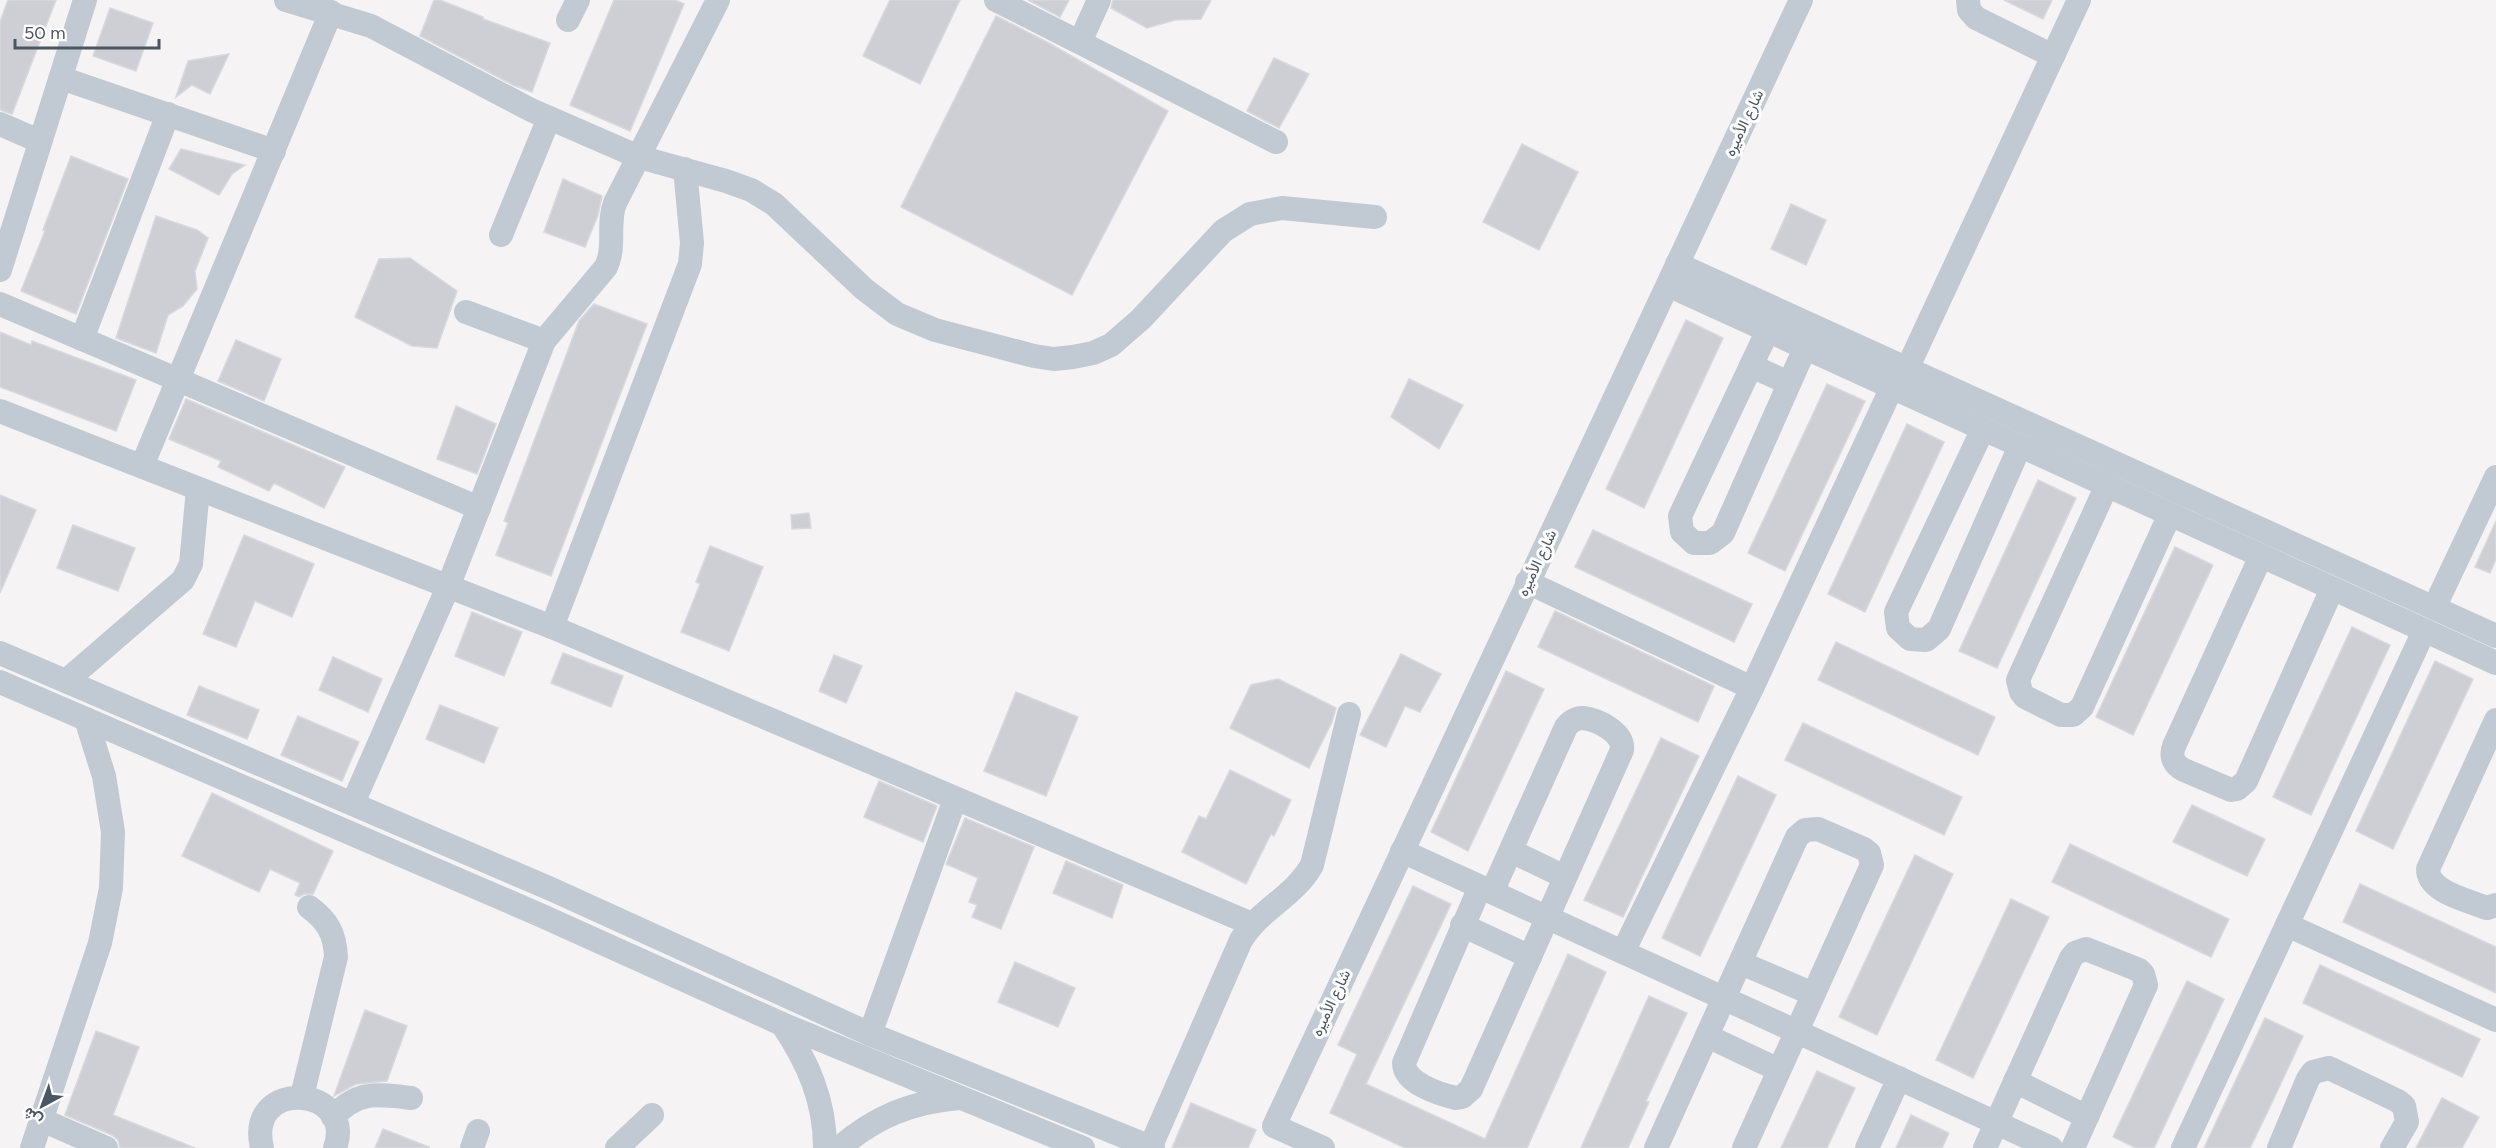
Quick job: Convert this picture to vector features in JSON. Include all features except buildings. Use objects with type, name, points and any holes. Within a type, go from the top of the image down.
[{"type":"street","points":[[0,270],[85,0]]},
{"type":"street","points":[[286,0],[342,9],[549,118],[639,157],[738,184],[763,197],[784,213],[864,289],[897,314],[935,330],[1034,356],[1054,359],[1073,357],[1093,353],[1111,345],[1127,333],[1223,231],[1250,214],[1282,208],[1375,217]]},
{"type":"street","points":[[996,0],[1276,142]]},
{"type":"street","points":[[1080,42],[1099,0]]},
{"type":"street","name":"شارع الأميره","points":[[1323,1148],[1274,1126],[1801,0]]},
{"type":"street","points":[[1968,0],[1969,10],[1976,18],[2053,56]]},
{"type":"street","points":[[1623,952],[1752,688],[1891,374],[2053,56],[2079,0]]},
{"type":"street","points":[[353,803],[448,586],[544,341],[606,267],[612,255],[613,210],[712,2]]},
{"type":"street","points":[[142,466],[274,151],[342,9]]},
{"type":"street","points":[[61,78],[274,151]]},
{"type":"street","points":[[82,339],[168,114]]},
{"type":"street","points":[[501,235],[549,118]]},
{"type":"street","points":[[0,124],[39,141]]},
{"type":"street","points":[[552,627],[690,264],[692,243],[685,170]]},
{"type":"street","points":[[1672,275],[1768,330],[1805,348],[1891,374]]},
{"type":"street","points":[[1672,275],[1928,391],[2496,636]]},
{"type":"street","points":[[0,304],[479,508]]},
{"type":"street","points":[[466,312],[544,341]]},
{"type":"street","points":[[1768,330],[1680,516],[1682,532],[1694,543],[1710,543],[1723,533],[1805,348]]},
{"type":"street","points":[[1751,366],[1789,384]]},
{"type":"street","points":[[1928,391],[1983,429],[2496,663]]},
{"type":"street","points":[[0,411],[552,627],[1252,924]]},
{"type":"street","points":[[1983,429],[1896,612],[1898,628],[1910,639],[1926,640],[1939,630],[2020,446]]},
{"type":"street","points":[[2182,1148],[2287,925],[2425,604],[2496,477]]},
{"type":"street","points":[[2107,485],[2018,681],[2025,697],[2061,715],[2073,715],[2082,707],[2170,514]]},
{"type":"street","points":[[66,681],[183,580],[192,564],[198,489]]},
{"type":"street","points":[[2260,556],[2172,751],[2172,757],[2179,767],[2205,779],[2231,790],[2237,789],[2246,782],[2332,589]]},
{"type":"street","points":[[1527,582],[1752,688]]},
{"type":"street","points":[[2446,641],[2456,618]]},
{"type":"street","points":[[0,653],[551,889],[870,1034],[1152,1148],[1241,940],[1252,924],[1291,893],[1312,865],[1349,714]]},
{"type":"street","points":[[0,682],[540,915],[782,1024],[1083,1148]]},
{"type":"street","points":[[1584,718],[1614,731],[1621,740],[1622,750],[1467,1094],[1456,1098],[1410,1079],[1404,1069],[1405,1057],[1462,925],[1511,851],[1566,727],[1575,720],[1584,718]]},
{"type":"street","points":[[32,1148],[100,943],[111,888],[113,832],[104,776],[86,719]]},
{"type":"street","points":[[2496,720],[2428,869],[2431,880],[2440,888],[2487,908],[2496,905]]},
{"type":"street","points":[[870,1034],[955,799]]},
{"type":"street","points":[[1656,1148],[1800,833],[1811,828],[1869,853],[1870,871],[1744,1148]]},
{"type":"street","points":[[1402,851],[2051,1148]]},
{"type":"street","points":[[1511,851],[1565,877]]},
{"type":"street","points":[[540,915],[551,889]]},
{"type":"street","points":[[302,1096],[336,957],[335,942],[330,928],[321,916],[309,907]]},
{"type":"street","points":[[1462,925],[1530,957]]},
{"type":"street","points":[[2287,925],[2496,1020]]},
{"type":"street","points":[[1985,1148],[2074,953],[2086,949],[2139,970],[2145,979],[2145,991],[2073,1148]]},
{"type":"street","points":[[1741,963],[1814,994]]},
{"type":"street","points":[[782,1024],[802,1053],[816,1088],[825,1124],[825,1148]]},
{"type":"street","points":[[1707,1036],[1779,1070]]},
{"type":"street","points":[[2279,1148],[2308,1078],[2320,1069],[2329,1068],[2404,1106],[2407,1122],[2392,1148]]},
{"type":"street","points":[[1867,1148],[1899,1078]]},
{"type":"street","points":[[2015,1081],[2087,1117]]},
{"type":"street","points":[[333,1117],[357,1098],[371,1094],[411,1098]]},
{"type":"street","points":[[261,1148],[261,1128],[268,1111],[278,1102],[289,1097],[302,1096],[315,1099],[326,1107],[333,1117],[342,1146]]},
{"type":"street","points":[[839,1148],[893,1112],[929,1100],[961,1098]]},
{"type":"street","points":[[617,1148],[652,1114]]},
{"type":"street","points":[[42,1120],[106,1148]]}]
